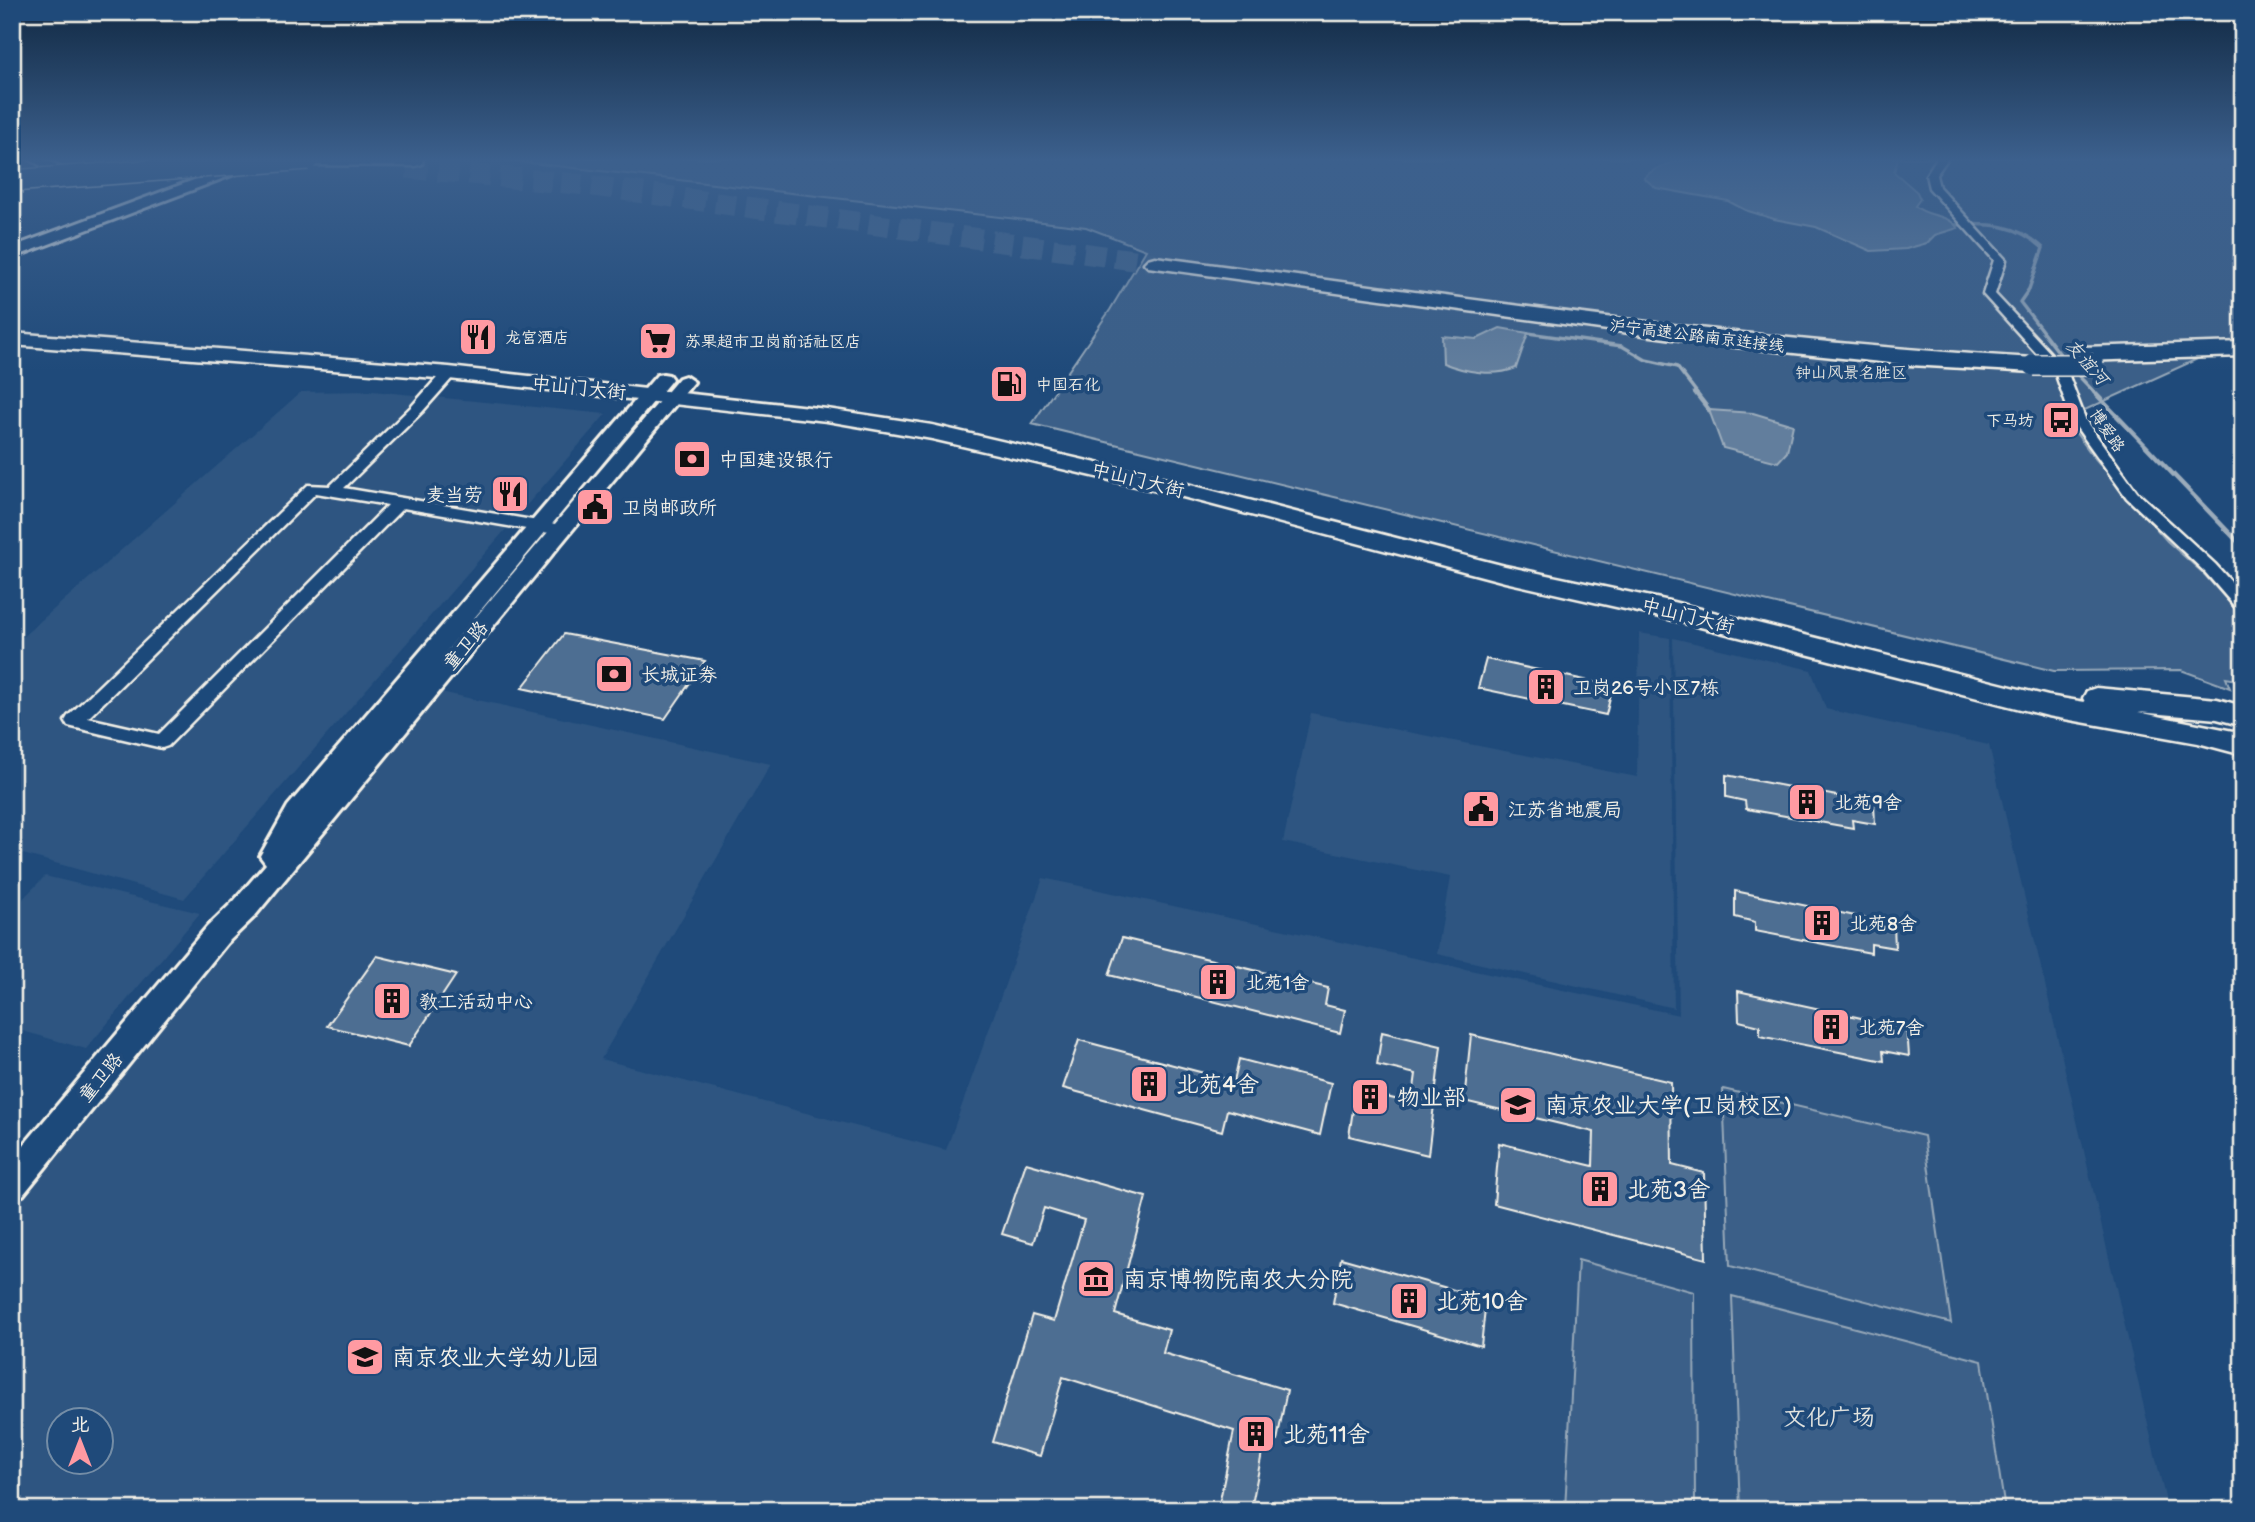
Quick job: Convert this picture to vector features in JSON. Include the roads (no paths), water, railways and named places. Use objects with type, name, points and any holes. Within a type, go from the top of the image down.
[{"type":"highway","name":"沪宁高速公路南京连接线","points":[[1156,258],[1717,338],[1910,358],[2243,362]]},
{"type":"highway","name":"沪宁高速公路南京连接线","points":[[2087,360],[2243,349]]},
{"type":"main road","name":"中山门大街","points":[[12,322],[198,335],[668,388],[932,432],[1011,449],[2048,706],[2198,733],[2243,744]]},
{"type":"main road","name":"中山门大街","points":[[12,339],[449,373],[827,396],[951,418],[1262,499],[2056,695],[2217,709],[2243,716]]},
{"type":"street","points":[[12,253],[76,229]]},
{"type":"street","name":"博爱路","points":[[1972,229],[2000,260],[1989,294],[2062,374],[2079,421],[2125,486],[2210,568],[2243,606]]},
{"type":"street","points":[[333,491],[417,409],[449,373]]},
{"type":"street","name":"童卫路","points":[[12,1184],[217,935],[244,909],[668,388]]},
{"type":"street","points":[[398,504],[162,741],[74,721],[313,488],[551,529]]},
{"type":"waterway","name":"友谊河","points":[[2009,229],[2023,234],[2043,248],[2029,289],[2020,302],[2063,358]]},
{"type":"waterway","points":[[1528,333],[1622,346],[1646,360],[1677,367],[1697,393]]},
{"type":"waterway","name":"友谊河","points":[[2074,371],[2095,393]]},
{"type":"waterway","points":[[1695,392],[1709,410]]},
{"type":"waterway","name":"友谊河","points":[[2094,392],[2243,547]]},
{"type":"tunnel","points":[[907,229],[1155,263]]},
{"type":"place","name":"龙宫酒店","points":[[478,337]]},
{"type":"place","name":"苏果超市卫岗前话社区店","points":[[658,341]]},
{"type":"place","name":"中国石化","points":[[1009,384]]},
{"type":"place","name":"下马坊","points":[[2061,420]]},
{"type":"place","name":"中国建设银行","points":[[692,459]]},
{"type":"place","name":"麦当劳","points":[[510,494]]},
{"type":"place","name":"卫岗邮政所","points":[[595,507]]},
{"type":"place","name":"长城证券","points":[[614,674]]},
{"type":"place","name":"卫岗26号小区7栋","points":[[1546,687]]},
{"type":"place","name":"北苑9舍","points":[[1807,802]]},
{"type":"place","name":"江苏省地震局","points":[[1481,809]]},
{"type":"place","name":"北苑8舍","points":[[1822,923]]},
{"type":"place","name":"北苑1舍","points":[[1218,982]]},
{"type":"place","name":"教工活动中心","points":[[392,1001]]},
{"type":"place","name":"北苑7舍","points":[[1831,1027]]},
{"type":"place","name":"北苑4舍","points":[[1149,1084]]},
{"type":"place","name":"物业部","points":[[1370,1097]]},
{"type":"place","name":"南京农业大学(卫岗校区)","points":[[1518,1105]]},
{"type":"place","name":"北苑3舍","points":[[1600,1189]]},
{"type":"place","name":"南京博物院南农大分院","points":[[1096,1279]]},
{"type":"place","name":"北苑10舍","points":[[1409,1301]]},
{"type":"place","name":"南京农业大学幼儿园","points":[[365,1357]]},
{"type":"place","name":"北苑11舍","points":[[1256,1434]]},
{"type":"park label","name":"钟山风景名胜区","points":[[1851,372]]},
{"type":"park label","name":"文化广场","points":[[1829,1417]]}]
